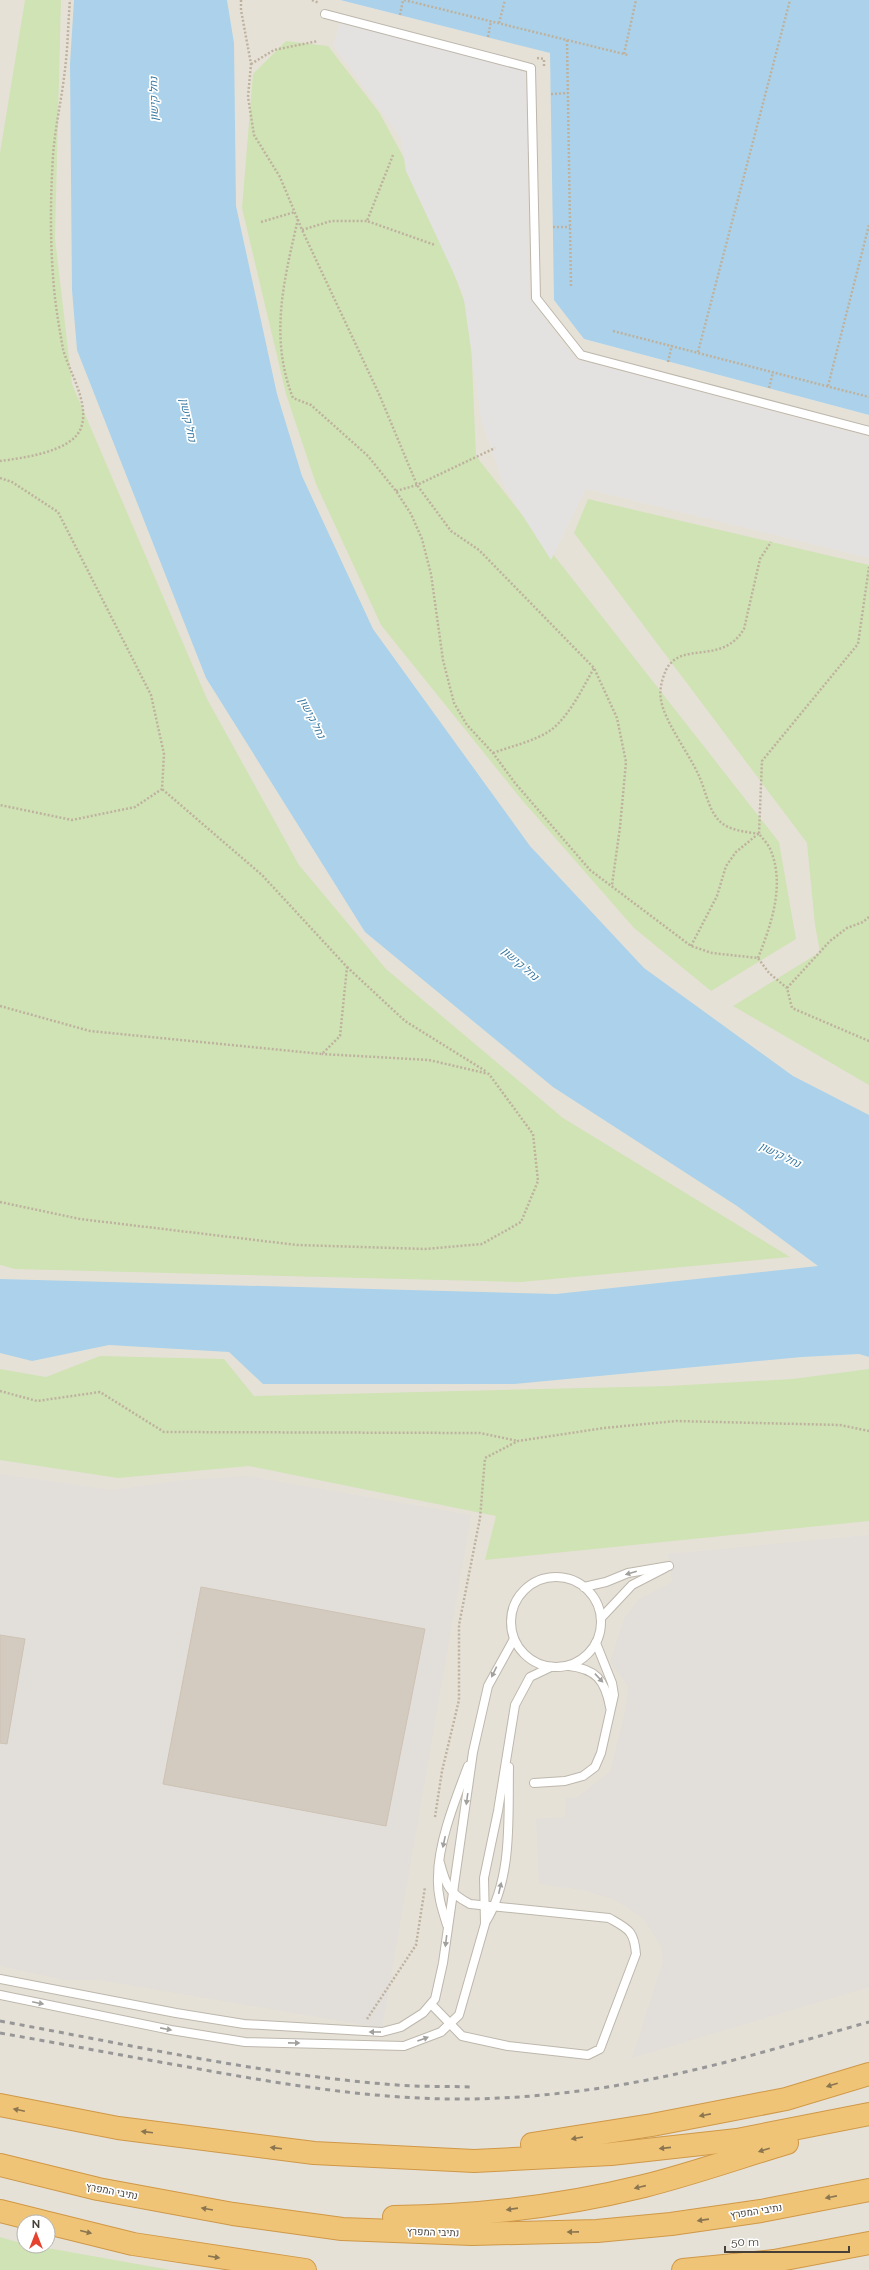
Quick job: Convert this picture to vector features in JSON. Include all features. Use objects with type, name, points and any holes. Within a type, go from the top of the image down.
[{"type":"highway","points":[[314,2153],[473,2150],[556,2142],[786,2099],[869,2074]]},
{"type":"highway","points":[[0,2105],[118,2128],[314,2153],[474,2161],[611,2154],[737,2140],[869,2114]]},
{"type":"highway","points":[[233,2214],[312,2219],[422,2217],[502,2210],[595,2197],[645,2186],[869,2119]]},
{"type":"highway","name":"נתיבי המפרץ","points":[[0,2165],[98,2189],[233,2214],[342,2229],[472,2234],[596,2231],[671,2224],[761,2212],[869,2190]]},
{"type":"highway","points":[[0,2210],[16,2214]]},
{"type":"highway","points":[[56,2225],[133,2244],[306,2270]]},
{"type":"highway","points":[[774,2261],[869,2243]]},
{"type":"highway","points":[[683,2270],[774,2261],[869,2249]]},
{"type":"lane","points":[[325,14],[531,68],[536,298],[581,355],[869,431]]},
{"type":"lane","points":[[584,1587],[606,1582],[628,1573],[669,1566],[632,1585],[601,1618]]},
{"type":"lane","points":[[551,1667],[529,1658],[520,1650],[514,1639],[511,1625],[513,1610],[519,1597],[529,1586],[542,1579],[557,1577],[572,1580],[584,1587],[593,1596],[601,1618],[600,1631],[596,1644],[588,1654],[578,1661],[566,1666]]},
{"type":"lane","points":[[0,1979],[176,2013],[244,2024],[359,2032],[382,2032],[401,2027],[423,2013],[435,1999],[443,1963],[473,1752],[488,1686],[514,1639]]},
{"type":"lane","points":[[534,1783],[565,1781],[583,1776],[595,1767],[601,1753],[614,1695],[612,1683],[596,1644]]},
{"type":"lane","points":[[485,1924],[484,1878],[515,1704],[530,1677],[551,1667],[579,1667],[595,1674],[603,1682],[608,1694],[610,1711]]},
{"type":"lane","points":[[0,1995],[171,2030],[245,2042],[404,2046],[441,2032],[459,2014],[485,1924],[495,1907],[501,1882],[508,1828],[509,1738]]},
{"type":"lane","points":[[448,1927],[440,1901],[438,1876],[444,1839],[473,1752]]},
{"type":"lane","points":[[431,2004],[462,2036],[508,2046],[588,2055],[600,2049],[636,1954],[635,1939],[629,1929],[609,1918],[470,1904],[453,1895],[445,1881],[440,1863]]},
{"type":"path","points":[[0,461],[46,452],[63,445],[74,438],[81,428],[83,417],[80,399],[64,350],[57,315],[51,240],[53,155],[66,68],[70,0]]},
{"type":"path","points":[[241,0],[241,10],[251,64],[248,96],[254,135],[280,177],[302,230],[379,394],[417,485],[451,531],[479,550],[594,668],[617,718],[626,762],[620,827],[612,885]]},
{"type":"path","points":[[400,15],[404,0],[628,55]]},
{"type":"path","points":[[499,23],[505,0]]},
{"type":"path","points":[[624,54],[636,0]]},
{"type":"path","points":[[698,352],[790,0]]},
{"type":"path","points":[[488,37],[492,21]]},
{"type":"path","points":[[567,40],[571,287]]},
{"type":"path","points":[[251,64],[274,50],[318,41]]},
{"type":"path","points":[[529,56],[544,59],[544,73]]},
{"type":"path","points":[[551,94],[568,94]]},
{"type":"path","points":[[367,221],[394,155]]},
{"type":"path","points":[[261,222],[295,212]]},
{"type":"path","points":[[298,219],[283,279],[280,309],[281,349],[286,380],[293,398],[311,405],[368,456],[396,491],[411,514],[422,539],[431,574],[443,660],[454,703],[467,725],[493,752],[515,782],[590,870],[612,885],[691,946],[712,952],[758,958],[769,973],[788,988],[792,1008],[869,1040]]},
{"type":"path","points":[[302,230],[331,221],[367,221],[435,245]]},
{"type":"path","points":[[828,386],[869,225]]},
{"type":"path","points":[[553,227],[570,227]]},
{"type":"path","points":[[614,331],[869,397]]},
{"type":"path","points":[[661,363],[668,363],[672,345]]},
{"type":"path","points":[[769,388],[773,372]]},
{"type":"path","points":[[765,391],[773,393]]},
{"type":"path","points":[[396,491],[417,485],[495,448]]},
{"type":"path","points":[[0,478],[12,482],[58,512],[151,695],[164,754],[162,789]]},
{"type":"path","points":[[759,834],[735,829],[723,824],[714,812],[699,776],[670,723],[661,700],[661,681],[667,668],[682,655],[716,651],[729,646],[739,638],[744,629],[760,559],[771,542]]},
{"type":"path","points":[[758,958],[770,929],[777,896],[771,850],[759,834],[762,761],[858,644],[869,567]]},
{"type":"path","points":[[493,752],[536,738],[550,730],[564,717],[594,668]]},
{"type":"path","points":[[0,805],[72,820],[135,807],[162,789]]},
{"type":"path","points":[[0,1202],[80,1219],[297,1245],[425,1249],[482,1244],[522,1222],[538,1181],[533,1134],[489,1074],[405,1021],[347,967],[262,875],[162,789]]},
{"type":"path","points":[[691,946],[717,896],[726,866],[736,852],[759,834]]},
{"type":"path","points":[[788,988],[830,941],[847,928],[863,922],[869,917]]},
{"type":"path","points":[[322,1054],[340,1036],[347,967]]},
{"type":"path","points":[[0,1006],[90,1031],[322,1054],[428,1060],[489,1074]]},
{"type":"path","points":[[0,1391],[37,1401],[100,1392],[164,1432],[480,1433],[518,1441]]},
{"type":"path","points":[[434,1824],[442,1770],[459,1700],[459,1625],[480,1518],[485,1458],[518,1441],[604,1428],[676,1422],[840,1425],[869,1431]]},
{"type":"path","points":[[359,2032],[416,1946],[425,1885]]},
{"type":"shaded area","points":[[0,0],[340,0],[551,53],[584,339],[869,415],[869,2270],[0,2270]]},
{"type":"shaded area","points":[[340,23],[527,71],[529,298],[576,359],[869,437],[869,558],[586,489],[551,560],[504,486],[481,419],[463,293],[406,171],[401,139],[333,45]]},
{"type":"shaded area","points":[[0,1474],[112,1490],[185,1480],[247,1476],[471,1515],[382,2028],[99,1980],[64,1980],[0,1966]]},
{"type":"shaded area","points":[[869,1535],[869,1987],[632,2058],[663,1961],[661,1947],[643,1918],[615,1900],[583,1890],[539,1884],[536,1819],[565,1817],[566,1798],[576,1798],[610,1772],[625,1711],[628,1686],[610,1662],[625,1617],[639,1599],[672,1582],[668,1554]]},
{"type":"green space","points":[[25,0],[61,0],[55,238],[72,384],[207,699],[299,865],[386,969],[563,1118],[790,1257],[521,1282],[15,1269],[0,1265],[0,153]]},
{"type":"green space","points":[[286,41],[328,46],[379,112],[428,202],[470,317],[476,456],[779,842],[796,939],[711,991],[634,928],[521,799],[381,625],[316,484],[286,394],[242,208],[253,74]]},
{"type":"green space","points":[[588,499],[869,565],[869,1085],[733,1006],[820,952],[815,925],[807,843],[574,533]]},
{"type":"green space","points":[[100,1356],[224,1359],[254,1396],[668,1386],[792,1379],[869,1369],[869,1521],[485,1560],[496,1516],[249,1466],[118,1478],[0,1460],[0,1369],[46,1377]]},
{"type":"green space","points":[[0,2237],[16,2242],[16,2254],[56,2254],[56,2250],[171,2270],[0,2270]]},
{"type":"water","name":"נחל קישון","points":[[74,0],[227,0],[234,43],[236,206],[277,394],[302,476],[373,629],[530,846],[644,968],[793,1076],[869,1115],[869,1357],[859,1354],[802,1357],[514,1384],[263,1384],[229,1352],[109,1345],[32,1361],[0,1353],[0,1279],[556,1294],[818,1266],[737,1206],[553,1087],[365,932],[206,678],[77,350],[72,290],[70,64]]},
{"type":"water","points":[[340,0],[869,0],[869,415],[584,339],[554,300],[550,53]]},
{"type":"building","points":[[201,1587],[425,1629],[386,1826],[163,1784]]},
{"type":"building","points":[[0,1635],[25,1639],[7,1744],[0,1743]]},
{"type":"railway","points":[[0,2021],[247,2067],[397,2085],[470,2087]]},
{"type":"railway","points":[[0,2033],[223,2073],[328,2090],[399,2097],[469,2099],[524,2097],[578,2091],[659,2078],[731,2061],[869,2022]]}]
